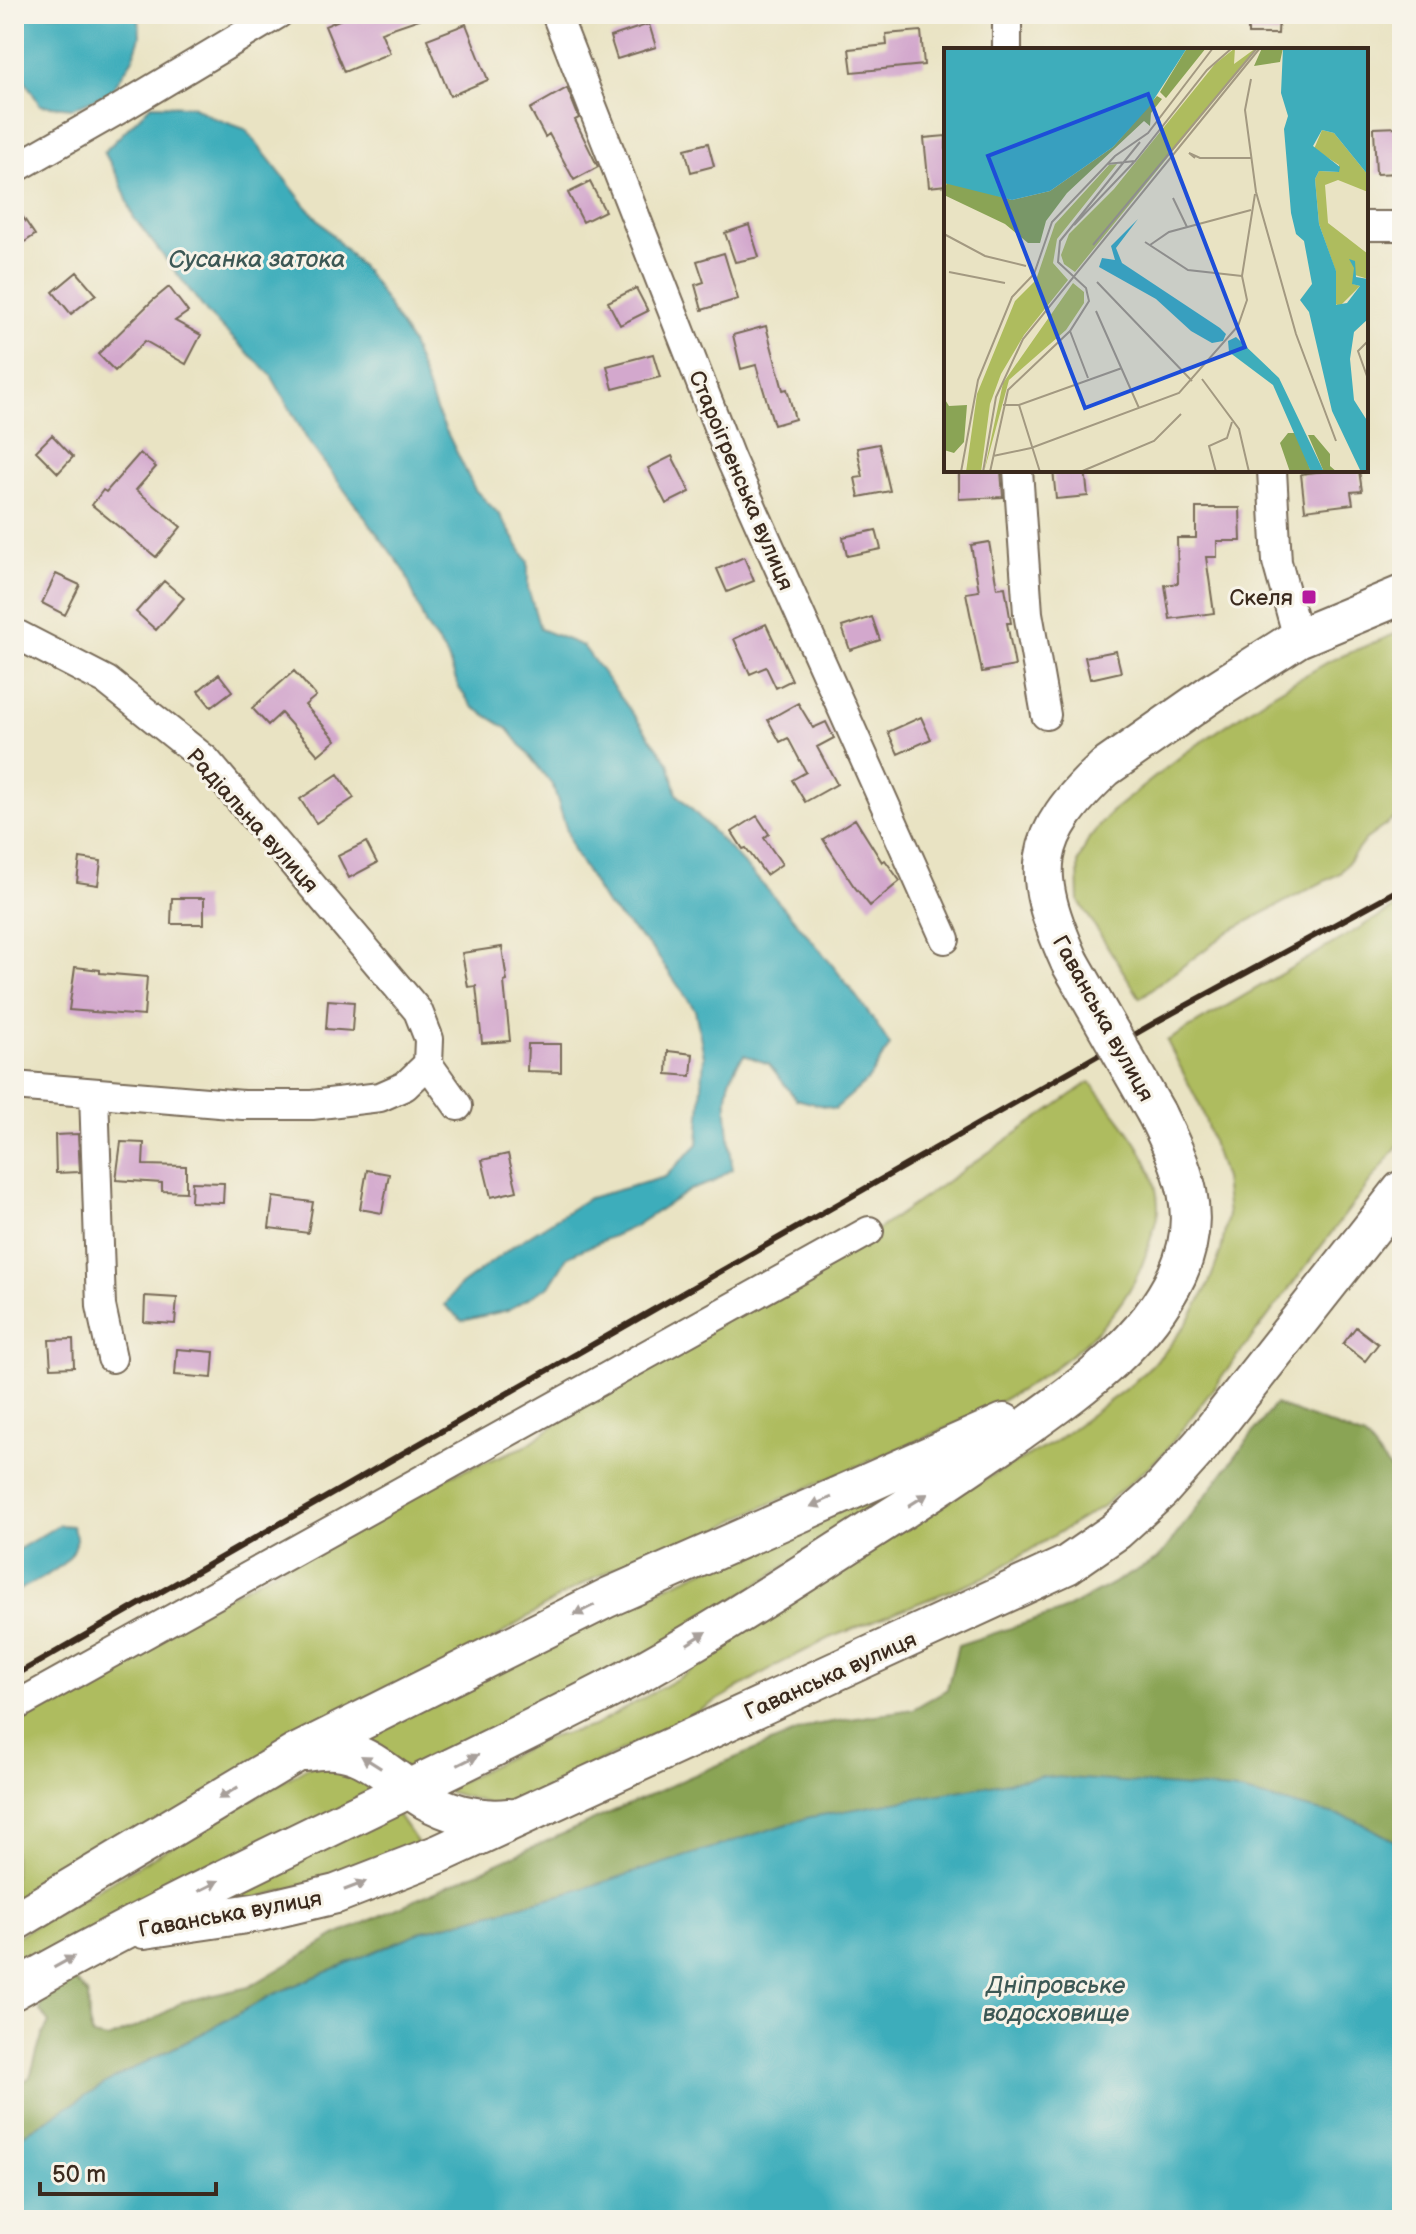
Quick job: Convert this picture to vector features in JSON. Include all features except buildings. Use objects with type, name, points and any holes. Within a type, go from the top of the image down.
[{"type":"street","points":[[14,169],[278,14]]},
{"type":"street","name":"Староігренська вулиця","points":[[556,14],[731,460],[945,939]]},
{"type":"street","points":[[1007,14],[1007,48]]},
{"type":"street","points":[[1368,226],[1402,226]]},
{"type":"street","points":[[1018,472],[1028,613],[1046,715]]},
{"type":"street","points":[[1272,472],[1277,562],[1298,638]]},
{"type":"street","name":"Гаванська вулиця","points":[[14,1990],[114,1933],[410,1789],[668,1656],[951,1479],[1073,1394],[1136,1336],[1163,1300],[1183,1259],[1190,1221],[1189,1190],[1176,1152],[1070,962],[1051,920],[1043,877],[1046,846],[1064,811],[1105,768],[1212,693],[1298,638],[1402,595]]},
{"type":"street","name":"Радіальна вулиця","points":[[14,633],[107,681],[206,760],[418,1011],[429,1039],[428,1064],[458,1106]]},
{"type":"street","points":[[14,1086],[243,1105],[312,1105],[380,1097],[405,1086],[428,1064]]},
{"type":"street","points":[[94,1093],[101,1306],[112,1358]]},
{"type":"street","name":"Гаванська вулиця","points":[[114,1933],[260,1912],[336,1894],[439,1854],[1067,1565],[1116,1531],[1160,1491],[1201,1445],[1402,1190]]},
{"type":"street","points":[[14,1707],[869,1231]]},
{"type":"street","name":"Гаванська вулиця","points":[[14,1922],[295,1754],[607,1598],[934,1452],[1073,1394]]},
{"type":"street","points":[[295,1754],[318,1749],[358,1754],[427,1800],[460,1815],[486,1819],[518,1817]]},
{"type":"green space","points":[[1402,631],[1402,813],[1365,840],[1340,873],[1231,930],[1140,998],[1079,901],[1078,862],[1089,838],[1111,812],[1185,753],[1271,695],[1330,661]]},
{"type":"green space","points":[[1402,903],[1402,1140],[1164,1453],[1103,1506],[987,1576],[830,1638],[775,1666],[696,1713],[527,1798],[495,1806],[443,1790],[544,1739],[594,1726],[689,1672],[734,1634],[964,1490],[1053,1443],[1132,1384],[1163,1354],[1187,1323],[1208,1286],[1221,1251],[1228,1215],[1224,1179],[1202,1110],[1167,1041]]},
{"type":"green space","points":[[1090,1082],[1144,1156],[1156,1190],[1158,1211],[1132,1285],[1102,1326],[1062,1362],[1016,1393],[966,1419],[756,1510],[700,1541],[638,1558],[591,1579],[484,1646],[14,1908],[14,1716],[429,1484],[524,1447],[608,1388],[861,1241]]},
{"type":"green space","points":[[1275,1404],[1365,1438],[1402,1485],[1402,1845],[1356,1820],[572,1892],[423,1931],[272,1995],[122,2074],[14,2140],[14,2088],[30,2077],[49,2023],[40,2011],[41,1998],[57,1986],[76,1981],[88,1994],[92,2036],[108,2039],[153,2020],[182,2002],[249,1987],[335,1936],[692,1776],[814,1725],[913,1709],[947,1689],[958,1645],[1060,1612],[1158,1559]]},
{"type":"green space","points":[[936,1468],[667,1643],[414,1773],[357,1739],[664,1588]]},
{"type":"green space","points":[[336,1762],[383,1787],[14,1975],[14,1938],[315,1763]]},
{"type":"green space","points":[[396,1812],[419,1845],[390,1860],[243,1902],[219,1897]]},
{"type":"water","points":[[14,14],[139,14],[140,37],[133,58],[111,92],[73,108],[40,105],[24,79],[24,60],[14,50]]},
{"type":"water","name":"Сусанка затока","points":[[151,105],[192,106],[245,129],[307,207],[372,279],[411,343],[436,410],[475,490],[500,515],[528,562],[528,588],[540,629],[583,646],[669,763],[677,794],[816,946],[890,1045],[868,1080],[835,1109],[796,1099],[769,1064],[744,1055],[735,1068],[727,1095],[732,1169],[713,1182],[690,1190],[633,1227],[568,1256],[549,1286],[508,1310],[462,1321],[445,1305],[458,1287],[516,1244],[589,1198],[665,1177],[698,1144],[704,1056],[695,1010],[654,951],[606,904],[573,850],[553,786],[508,729],[473,707],[459,688],[447,656],[426,626],[404,570],[308,441],[271,375],[209,315],[134,218],[119,179],[104,152]]},
{"type":"water","points":[[59,1525],[72,1526],[75,1534],[75,1547],[70,1556],[53,1571],[14,1592],[14,1552]]},
{"type":"water","name":"Дніпровське водосховище","points":[[1041,1776],[1232,1790],[1356,1820],[1402,1845],[1402,2220],[14,2220],[14,2140],[122,2074],[272,1995],[423,1931],[572,1892],[810,1817]]},
{"type":"railway","points":[[14,1676],[1156,1022],[1402,888]]},
{"type":"place","name":"Скеля","points":[[1309,597]]}]
